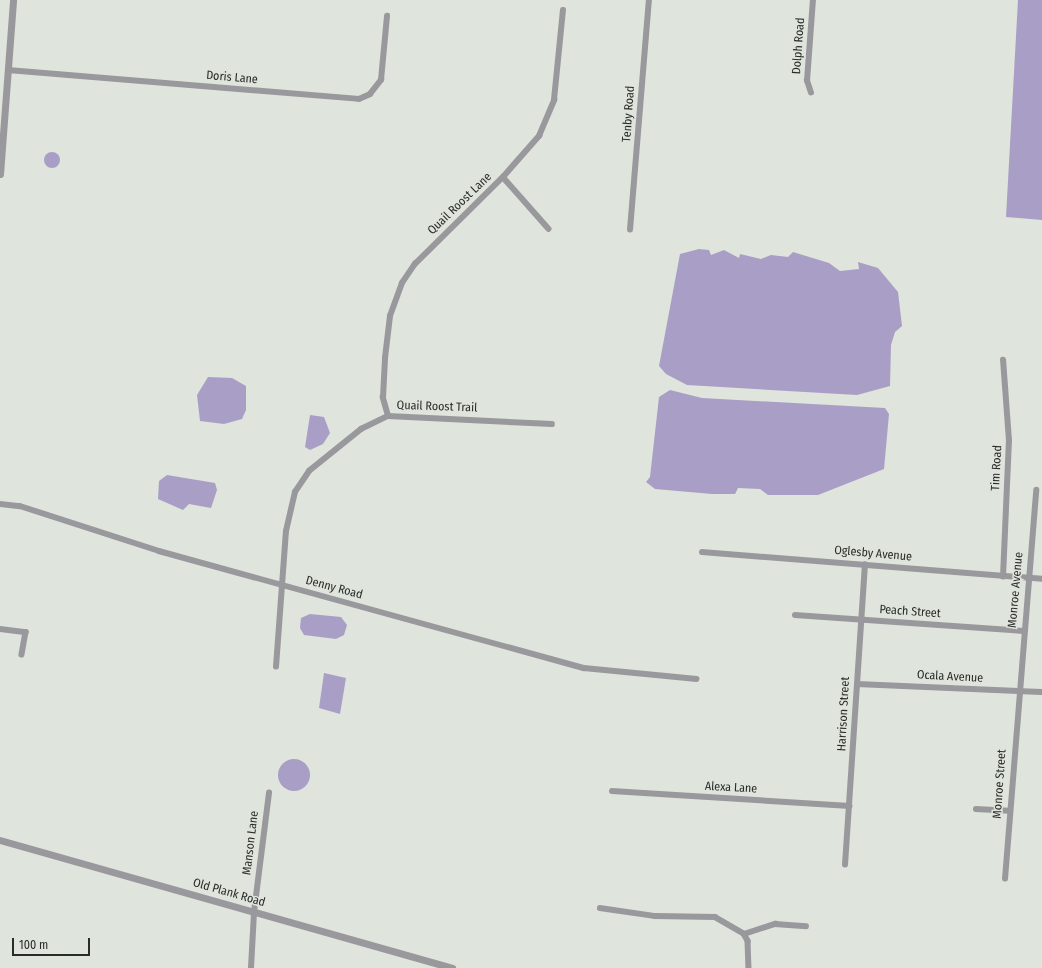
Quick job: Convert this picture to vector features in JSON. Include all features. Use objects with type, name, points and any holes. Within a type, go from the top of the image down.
[{"type":"street","points":[[0,174],[13,0]]},
{"type":"street","name":"Tenby Road","points":[[630,230],[649,0]]},
{"type":"street","name":"Dolph Road","points":[[811,93],[807,81],[813,0]]},
{"type":"street","name":"Quail Roost Lane","points":[[388,416],[383,398],[386,353],[390,316],[402,283],[415,264],[503,177],[530,148],[551,109],[563,10]]},
{"type":"street","name":"Doris Lane","points":[[8,70],[359,99],[370,94],[381,80],[387,16]]},
{"type":"street","points":[[503,177],[549,229]]},
{"type":"street","name":"Tim Road","points":[[1003,360],[1009,440],[1003,577]]},
{"type":"street","name":"Quail Roost Trail","points":[[281,585],[290,508],[300,483],[309,471],[361,429],[388,416],[552,424]]},
{"type":"street","name":"Monroe Avenue","points":[[1018,691],[1036,490]]},
{"type":"street","name":"Denny Road","points":[[0,504],[20,506],[281,585],[584,668],[696,679]]},
{"type":"street","name":"Oglesby Avenue","points":[[702,552],[1042,579]]},
{"type":"street","name":"Harrison Street","points":[[845,865],[865,565]]},
{"type":"street","points":[[276,667],[281,585]]},
{"type":"street","name":"Peach Street","points":[[794,615],[1024,631]]},
{"type":"street","points":[[0,629],[26,632],[22,655]]},
{"type":"street","name":"Ocala Avenue","points":[[857,684],[1042,692]]},
{"type":"street","name":"Monroe Street","points":[[1005,879],[1018,691]]},
{"type":"street","name":"Alexa Lane","points":[[612,792],[850,806]]},
{"type":"street","name":"Manson Lane","points":[[251,968],[254,912],[269,793]]},
{"type":"street","points":[[976,809],[1009,811]]},
{"type":"street","name":"Old Plank Road","points":[[0,840],[452,968]]},
{"type":"street","points":[[600,908],[655,916],[715,917],[744,934],[748,941],[750,968]]},
{"type":"street","points":[[744,934],[775,924],[806,926]]},
{"type":"shaded area","points":[[1018,0],[1042,0],[1042,220],[1006,217]]},
{"type":"shaded area","points":[[52,152],[58,154],[60,160],[58,166],[52,168],[46,166],[44,160],[46,154]]},
{"type":"shaded area","points":[[699,249],[709,250],[711,255],[724,250],[739,258],[740,254],[761,259],[771,255],[788,257],[793,252],[829,263],[840,271],[859,269],[858,262],[878,268],[898,292],[902,326],[895,332],[891,345],[890,386],[857,395],[687,385],[666,374],[659,366],[680,254]]},
{"type":"shaded area","points":[[208,377],[232,378],[246,386],[246,410],[242,419],[224,424],[200,421],[197,395]]},
{"type":"shaded area","points":[[670,390],[702,398],[885,408],[889,414],[884,469],[818,495],[768,495],[760,489],[738,488],[735,494],[712,494],[655,489],[646,482],[650,477],[659,397]]},
{"type":"shaded area","points":[[310,415],[324,417],[330,433],[323,444],[310,450],[305,447]]},
{"type":"shaded area","points":[[167,475],[215,483],[217,490],[211,508],[189,504],[183,510],[158,499],[159,481]]},
{"type":"shaded area","points":[[310,614],[341,617],[347,625],[344,635],[336,639],[304,635],[300,628],[301,618]]},
{"type":"shaded area","points":[[324,673],[346,678],[340,714],[319,708]]},
{"type":"shaded area","points":[[294,759],[300,760],[307,766],[310,775],[309,781],[303,788],[294,791],[288,790],[281,784],[278,775],[279,769],[285,762]]}]
